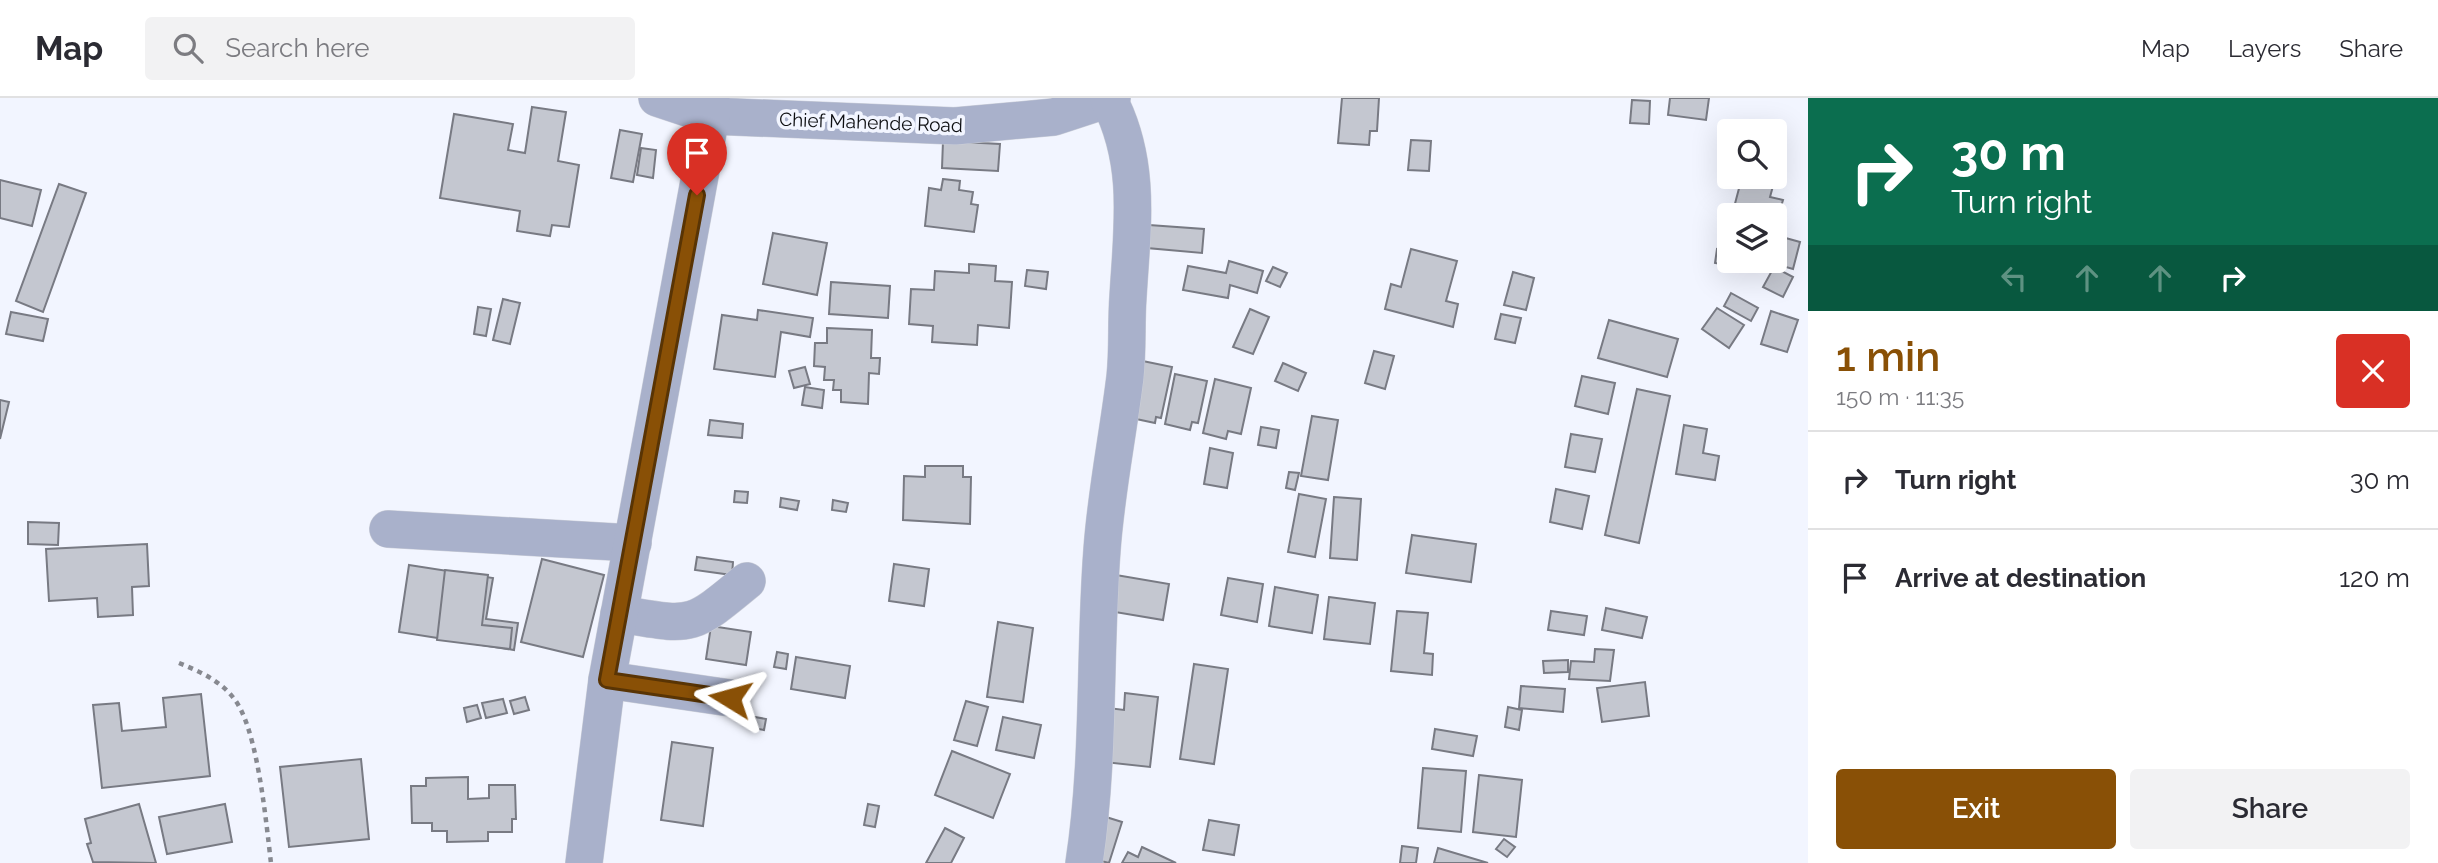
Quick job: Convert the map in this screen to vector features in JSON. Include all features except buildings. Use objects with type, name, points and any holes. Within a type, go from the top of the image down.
[{"type":"street","name":"Chief Mahende Road","points":[[657,98],[711,107],[955,126],[1054,117],[1111,99]]},
{"type":"street","points":[[1084,863],[1096,752],[1096,638],[1102,540],[1125,375],[1135,215],[1132,169],[1122,125],[1111,99]]},
{"type":"street","points":[[584,863],[607,680],[711,107]]},
{"type":"street","points":[[388,529],[633,542]]},
{"type":"street","points":[[619,614],[681,624],[704,616],[747,581]]},
{"type":"street","points":[[607,680],[730,698]]},
{"type":"path","points":[[179,663],[207,674],[224,688],[241,710],[263,801],[271,863]]},
{"type":"route","points":[[697,195],[607,680],[730,698]]}]
